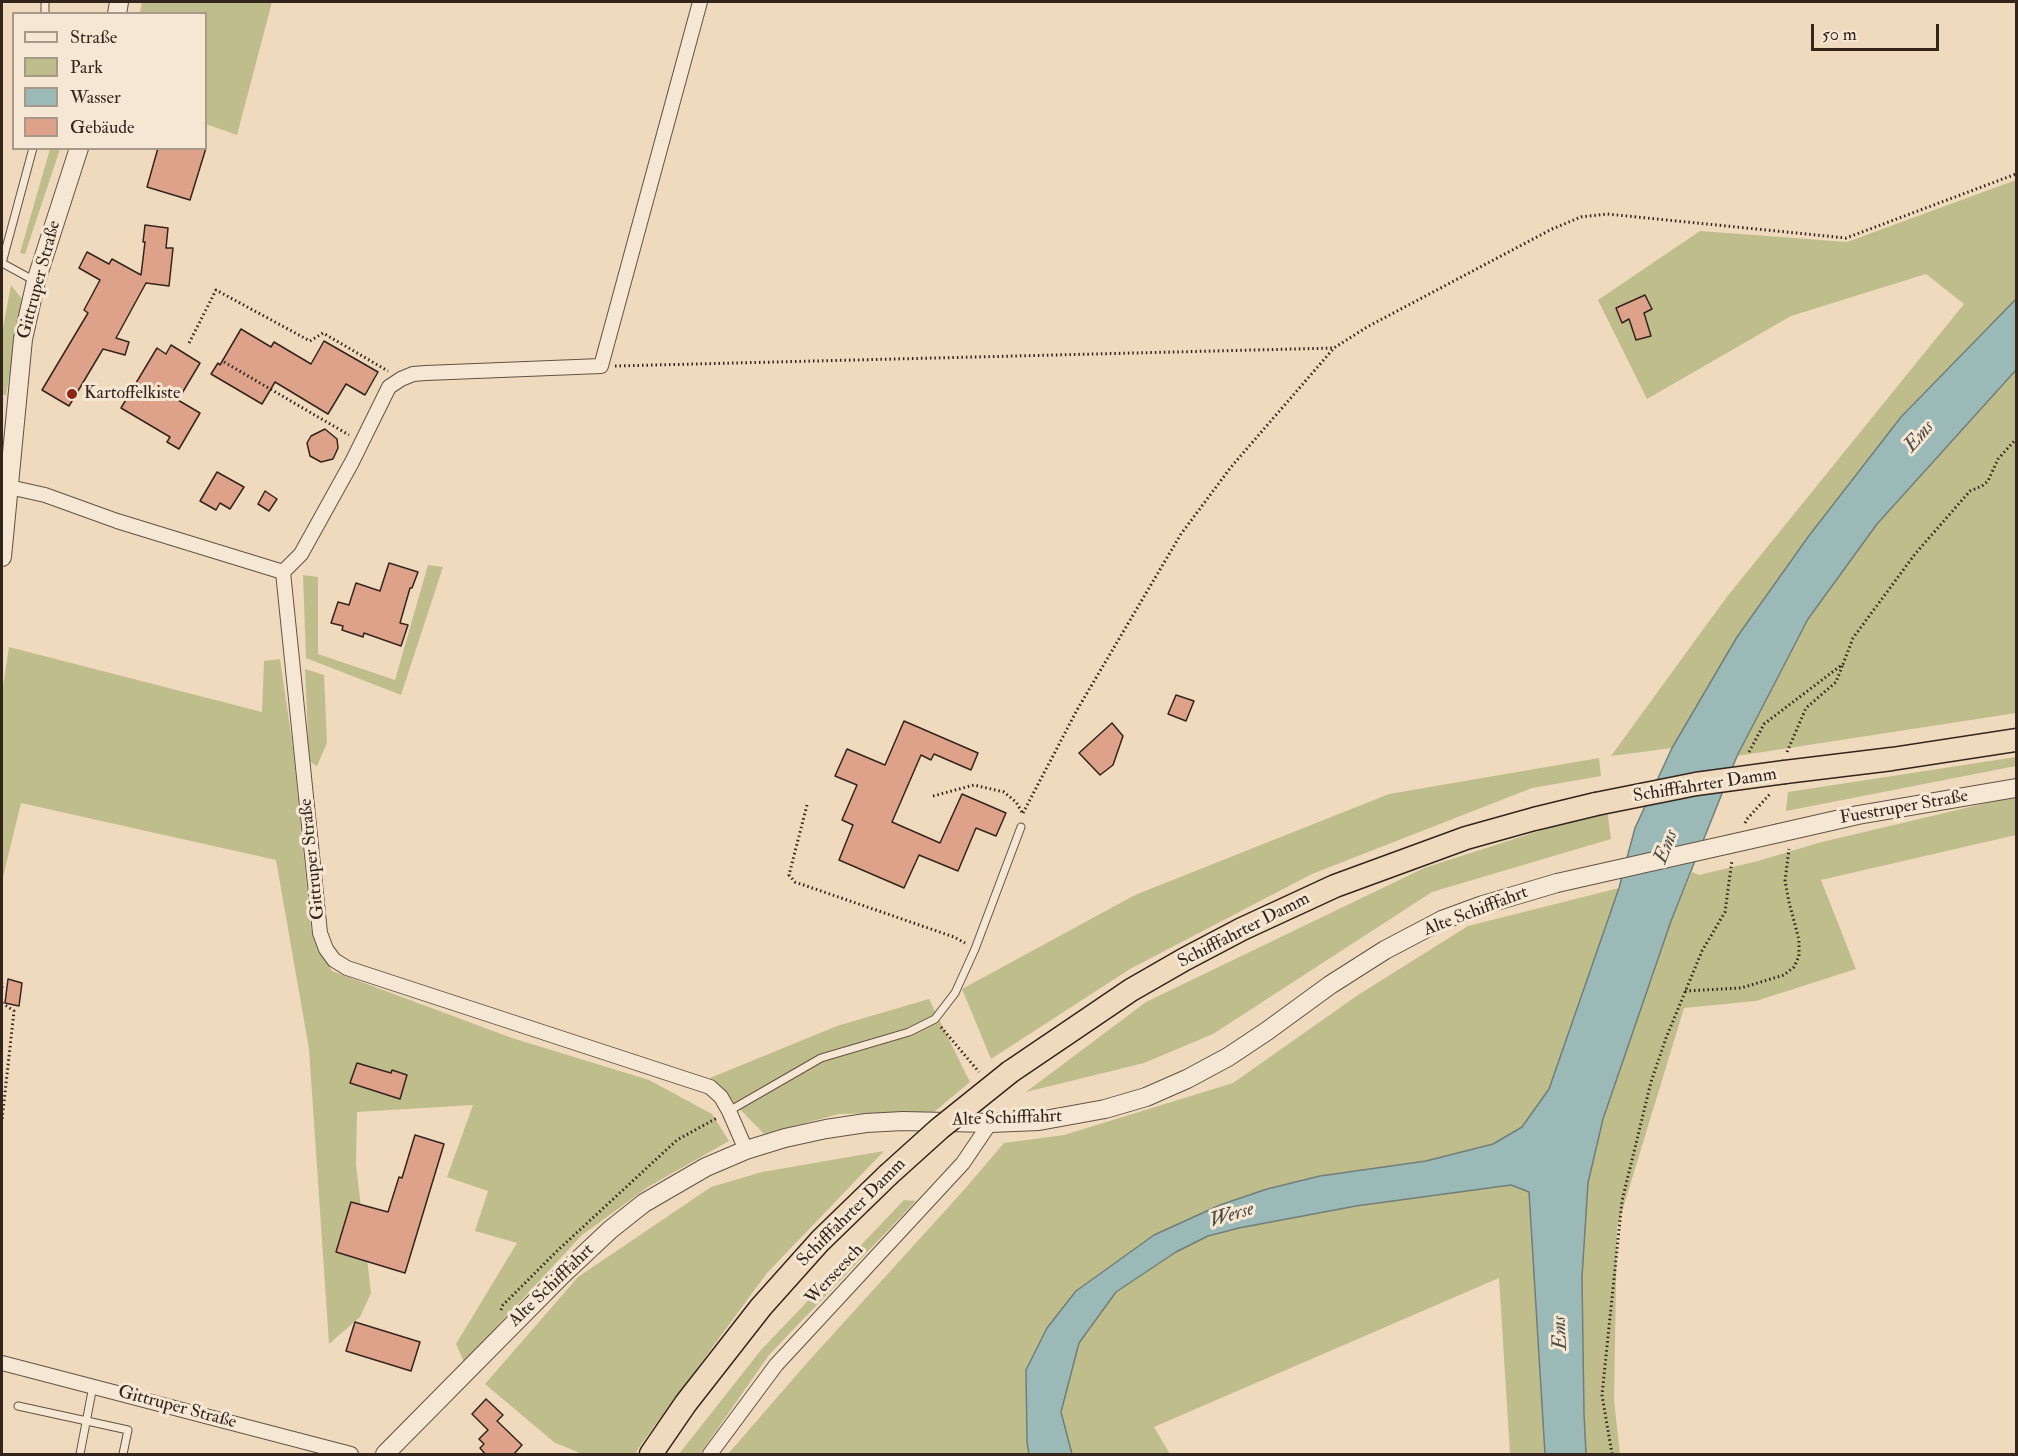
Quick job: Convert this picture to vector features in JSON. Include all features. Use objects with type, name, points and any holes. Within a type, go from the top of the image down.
[{"type":"highway","name":"Schifffahrter Damm","points":[[651,1455],[686,1403],[761,1307],[820,1241],[939,1129],[1010,1072],[1080,1023],[1158,975],[1242,929],[1335,886],[1466,838],[1534,819],[1696,784],[1892,759],[2016,740]]},
{"type":"street","points":[[9,487],[45,495],[117,521],[283,572],[302,554],[389,387],[401,379],[413,374],[426,373],[601,366],[700,2]]},
{"type":"street","name":"Gittruper Straße","points":[[2,557],[23,339],[36,282],[78,150]]},
{"type":"street","name":"Gittruper Straße","points":[[283,572],[320,933],[326,949],[334,960],[347,968],[710,1087],[721,1097],[746,1150]]},
{"type":"street","name":"Fuestruper Straße","points":[[1786,836],[1858,815],[2016,788]]},
{"type":"street","name":"Alte Schifffahrt","points":[[385,1455],[562,1275],[610,1230],[644,1203],[706,1167],[746,1150],[826,1129],[866,1123],[903,1121],[990,1123],[1039,1121],[1073,1116],[1146,1097],[1187,1079],[1228,1056],[1330,985],[1385,950],[1432,925],[1483,905],[1557,883],[1786,836]]},
{"type":"street","name":"Werseesch","points":[[710,1455],[776,1365],[963,1163],[990,1123]]},
{"type":"street","name":"Gittruper Straße","points":[[2,1363],[351,1455]]},
{"type":"lane","points":[[32,150],[2,262],[36,282]]},
{"type":"lane","points":[[729,1111],[821,1058],[909,1032],[935,1019],[955,993],[975,949],[1021,827]]},
{"type":"lane","points":[[80,1455],[93,1386]]},
{"type":"lane","points":[[18,1406],[128,1430],[123,1455]]},
{"type":"path","points":[[1021,827],[1023,813],[1077,710],[1181,534],[1231,467],[1334,348],[1552,229],[1581,217],[1607,214],[1846,238],[2016,174]]},
{"type":"path","points":[[189,343],[216,290],[310,340],[323,333],[401,379]]},
{"type":"path","points":[[601,366],[1334,348]]},
{"type":"path","points":[[224,362],[361,442]]},
{"type":"path","points":[[1743,828],[1747,819],[1769,795],[1806,708],[1836,682],[1858,632],[1915,554],[1970,491],[1988,481],[1998,459],[2016,439]]},
{"type":"path","points":[[1749,752],[1764,724],[1844,664]]},
{"type":"path","points":[[933,796],[974,785],[1004,792],[1016,802],[1023,813]]},
{"type":"path","points":[[807,805],[789,875],[795,882],[954,937],[975,949]]},
{"type":"path","points":[[1685,991],[1741,988],[1784,975],[1794,967],[1799,956],[1799,940],[1785,881],[1786,836]]},
{"type":"path","points":[[1612,1455],[1602,1395],[1622,1201],[1651,1082],[1666,1038],[1702,951],[1725,912],[1732,858]]},
{"type":"path","points":[[2,1003],[14,1011],[2,1120]]},
{"type":"path","points":[[935,1019],[975,1068]]},
{"type":"green space","points":[[142,2],[272,2],[237,135],[207,124],[207,12],[140,12]]},
{"type":"green space","points":[[50,150],[60,150],[25,254],[20,253]]},
{"type":"green space","points":[[2016,180],[2016,299],[1901,417],[1808,537],[1737,637],[1672,748],[1611,756],[1726,598],[1964,304],[1926,274],[1791,316],[1647,399],[1598,300],[1700,231],[1847,242]]},
{"type":"green space","points":[[11,285],[22,299],[6,396],[2,393],[2,333]]},
{"type":"green space","points":[[2016,370],[2016,713],[1737,756],[1808,619],[1877,524]]},
{"type":"green space","points":[[428,565],[443,567],[401,695],[306,658],[303,575],[318,577],[318,654],[395,680]]},
{"type":"green space","points":[[9,647],[262,712],[264,661],[280,659],[293,748],[311,929],[332,971],[512,1038],[649,1080],[712,1114],[729,1141],[648,1187],[582,1235],[464,1362],[456,1344],[517,1243],[475,1231],[488,1191],[447,1177],[473,1105],[357,1112],[356,1165],[371,1293],[360,1317],[329,1344],[309,1049],[276,860],[21,803],[2,881],[2,693]]},
{"type":"green space","points":[[305,669],[324,675],[327,743],[317,766],[309,761]]},
{"type":"green space","points":[[2016,757],[2016,766],[1786,811],[1788,792]]},
{"type":"green space","points":[[1599,758],[1601,776],[1532,788],[1312,874],[1130,969],[991,1059],[962,989],[1135,895],[1389,794]]},
{"type":"green space","points":[[2016,796],[2016,835],[1821,880],[1856,969],[1756,1001],[1684,1008],[1617,1228],[1614,1400],[1620,1454],[1586,1454],[1582,1277],[1588,1183],[1603,1119],[1637,1016],[1671,921],[1692,872],[1699,875],[1758,861],[1818,843]]},
{"type":"green space","points":[[1607,809],[1611,839],[1432,892],[1213,1034],[1144,1063],[1026,1092],[1146,1002],[1424,868]]},
{"type":"green space","points":[[1619,888],[1549,1089],[1522,1127],[1493,1144],[1426,1161],[1320,1176],[1267,1189],[1220,1205],[1154,1235],[1033,1358],[1026,1370],[1029,1454],[728,1454],[1004,1143],[1064,1135],[1233,1083],[1358,995],[1468,926]]},
{"type":"green space","points":[[929,999],[970,1082],[934,1112],[839,1114],[764,1134],[710,1078],[837,1026]]},
{"type":"green space","points":[[884,1151],[767,1273],[635,1454],[577,1454],[578,1452],[555,1443],[485,1384],[578,1277],[711,1187],[762,1172]]},
{"type":"green space","points":[[1511,1185],[1529,1192],[1545,1454],[1510,1454],[1499,1278],[1154,1427],[1170,1454],[1072,1454],[1061,1412],[1079,1343],[1116,1292],[1176,1252],[1208,1236],[1239,1228],[1356,1206]]},
{"type":"green space","points":[[904,1200],[916,1201],[769,1355],[700,1454],[679,1454],[761,1350]]},
{"type":"water","points":[[2016,299],[2016,370],[1877,524],[1808,619],[1737,756],[1671,921],[1603,1119],[1588,1183],[1582,1277],[1586,1454],[1545,1454],[1529,1192],[1511,1185],[1356,1206],[1239,1228],[1208,1236],[1176,1252],[1116,1292],[1079,1343],[1061,1412],[1072,1454],[1029,1454],[1026,1370],[1047,1328],[1076,1291],[1154,1235],[1220,1205],[1267,1189],[1320,1176],[1426,1161],[1493,1144],[1522,1127],[1549,1089],[1619,888],[1635,828],[1672,748],[1737,637],[1808,537],[1901,417]]},
{"type":"building","points":[[157,150],[205,150],[190,200],[147,187]]},
{"type":"building","points":[[145,225],[168,228],[166,248],[173,248],[169,286],[146,283],[116,338],[129,342],[125,355],[103,349],[69,406],[42,390],[88,313],[84,310],[100,280],[79,268],[87,252],[109,264],[112,259],[141,275]]},
{"type":"building","points":[[1645,295],[1652,309],[1644,313],[1651,336],[1636,340],[1629,319],[1622,323],[1616,308]]},
{"type":"building","points":[[241,329],[271,347],[274,342],[311,364],[324,341],[378,372],[365,395],[346,384],[328,414],[275,382],[262,404],[211,374],[218,363],[220,365]]},
{"type":"building","points":[[171,345],[200,363],[178,400],[200,413],[179,449],[167,442],[170,437],[121,408],[157,348],[166,354]]},
{"type":"building","points":[[325,429],[337,439],[338,448],[333,459],[321,462],[310,456],[307,443],[311,436]]},
{"type":"building","points":[[217,472],[244,487],[230,509],[220,503],[216,510],[200,501]]},
{"type":"building","points":[[265,491],[277,499],[269,511],[258,504]]},
{"type":"building","points":[[389,563],[418,572],[410,588],[400,623],[408,625],[401,646],[364,633],[363,637],[342,630],[343,626],[331,623],[338,602],[349,605],[356,583],[380,591]]},
{"type":"building","points":[[1176,695],[1194,701],[1186,721],[1168,714]]},
{"type":"building","points":[[904,721],[978,753],[971,770],[934,754],[931,760],[921,755],[892,822],[940,843],[962,794],[1006,813],[996,836],[976,828],[958,871],[919,855],[904,888],[839,860],[853,825],[842,820],[857,785],[835,776],[847,749],[885,765]]},
{"type":"building","points":[[1112,723],[1123,736],[1113,765],[1100,775],[1079,753]]},
{"type":"building","points":[[8,979],[22,983],[19,1006],[5,1003]]},
{"type":"building","points":[[357,1063],[407,1075],[400,1099],[350,1083]]},
{"type":"building","points":[[415,1135],[444,1144],[405,1273],[336,1252],[351,1202],[388,1212],[399,1177],[402,1178]]},
{"type":"building","points":[[355,1322],[420,1342],[411,1371],[346,1351]]},
{"type":"building","points":[[486,1399],[503,1415],[497,1421],[522,1445],[513,1455],[486,1455],[480,1448],[484,1444],[479,1439],[488,1430],[472,1414]]},
{"type":"place","name":"Kartoffelkiste","points":[[72,394]]},
{"type":"water label","name":"Ems","points":[[1920,437]]},
{"type":"water label","name":"Ems","points":[[1667,847]]},
{"type":"water label","name":"Werse","points":[[1232,1216]]},
{"type":"water label","name":"Ems","points":[[1561,1333]]}]
